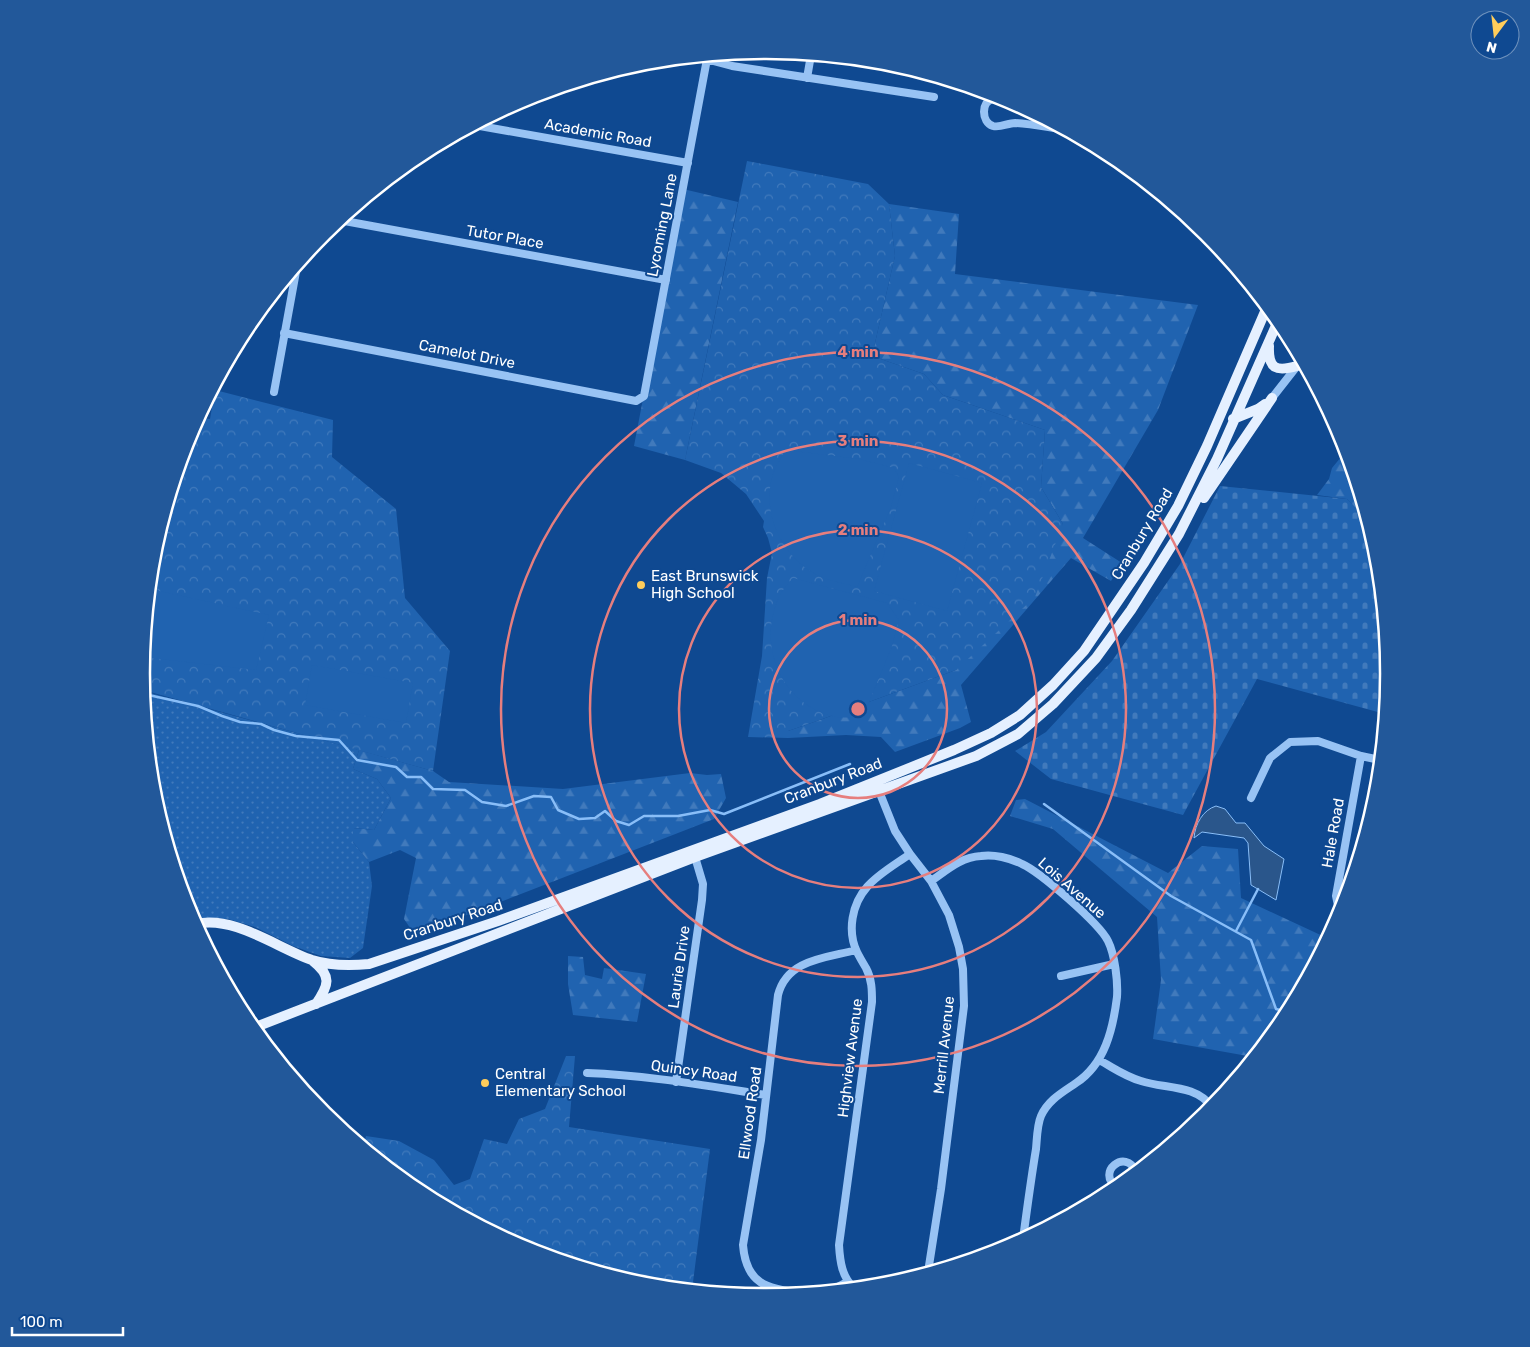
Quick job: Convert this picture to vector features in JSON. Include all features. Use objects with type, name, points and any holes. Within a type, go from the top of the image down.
[{"type":"main road","name":"Cranbury Road","points":[[204,923],[227,925],[255,934],[294,953],[334,965],[351,966],[374,962],[498,921],[811,807],[954,750],[991,733],[1020,715],[1054,685],[1084,651],[1144,563],[1178,506],[1207,446],[1264,314]]},
{"type":"main road","name":"Cranbury Road","points":[[261,1025],[695,857],[976,756],[1018,734],[1053,704],[1096,658],[1145,589],[1179,534],[1218,459],[1274,330]]},
{"type":"main road","points":[[1269,343],[1268,353],[1271,363],[1276,368],[1285,369],[1297,365]]},
{"type":"main road","points":[[1207,446],[1222,428],[1236,417],[1258,409],[1272,398]]},
{"type":"main road","points":[[1179,534],[1272,398]]},
{"type":"main road","points":[[313,960],[323,968],[327,984],[316,1004]]},
{"type":"street","points":[[807,78],[810,60]]},
{"type":"street","points":[[715,61],[732,66],[934,97]]},
{"type":"street","name":"Lycoming Lane","points":[[644,396],[707,62]]},
{"type":"street","points":[[989,101],[985,107],[984,118],[987,123],[993,126],[1014,123],[1046,127]]},
{"type":"street","name":"Academic Road","points":[[483,128],[688,163]]},
{"type":"street","name":"Tutor Place","points":[[348,222],[666,280]]},
{"type":"street","points":[[274,392],[295,278]]},
{"type":"street","name":"Camelot Drive","points":[[284,333],[636,401],[644,396]]},
{"type":"street","points":[[1272,398],[1298,368]]},
{"type":"street","points":[[1251,798],[1270,758],[1290,742],[1318,741],[1373,759]]},
{"type":"street","name":"Hale Road","points":[[1337,899],[1361,756]]},
{"type":"street","name":"Merrill Avenue","points":[[875,781],[895,831],[931,881],[949,915],[955,932],[963,969],[964,1006],[941,1189],[929,1266]]},
{"type":"street","name":"Highview Avenue","points":[[847,1282],[840,1258],[839,1246],[872,1002],[872,986],[868,970],[856,950],[851,926],[861,895],[873,881],[910,854]]},
{"type":"street","name":"Lois Avenue","points":[[931,881],[957,863],[968,858],[991,856],[1020,863],[1034,870],[1093,922],[1108,941],[1117,987],[1109,1037],[1099,1060],[1083,1078],[1054,1098],[1040,1117],[1024,1231]]},
{"type":"street","name":"Laurie Drive","points":[[676,1082],[702,900],[703,884],[695,857]]},
{"type":"street","name":"Ellwood Road","points":[[772,1288],[766,1286],[753,1275],[745,1261],[743,1245],[761,1140],[778,995],[784,980],[802,965],[856,950]]},
{"type":"street","points":[[1061,976],[1114,964]]},
{"type":"street","points":[[1099,1060],[1135,1079],[1189,1090],[1207,1101]]},
{"type":"street","name":"Quincy Road","points":[[587,1073],[676,1082],[766,1095]]},
{"type":"street","points":[[1112,1181],[1110,1172],[1118,1162],[1127,1162],[1132,1166]]},
{"type":"green space","points":[[747,161],[868,184],[889,204],[895,256],[872,356],[924,374],[943,395],[1045,430],[1041,487],[1063,524],[1035,597],[956,670],[788,731],[788,738],[748,737],[762,656],[767,578],[772,553],[763,527],[764,521],[746,494],[721,473],[685,460]]},
{"type":"green space","points":[[683,189],[738,202],[685,460],[634,446]]},
{"type":"green space","points":[[889,204],[959,214],[955,274],[1198,305],[1158,410],[1083,538],[1122,563],[1111,581],[1071,558],[961,685],[971,722],[960,728],[895,752],[881,737],[846,735],[788,738],[788,731],[956,670],[1063,524],[1041,487],[1045,430],[943,395],[924,374],[872,356],[895,256]]},
{"type":"green space","points":[[220,391],[333,420],[332,457],[396,509],[405,598],[450,651],[433,771],[151,692],[152,633],[162,554],[171,514],[183,476],[206,419],[210,419],[212,406]]},
{"type":"green space","points":[[786,450],[859,459],[894,468],[899,477],[891,507],[857,587],[822,577],[805,567],[794,558],[778,534],[770,507],[770,492],[775,470]]},
{"type":"green space","points":[[1340,458],[1358,510],[1347,499],[1317,495],[1329,479],[1332,468]]},
{"type":"green space","points":[[909,463],[982,483],[947,611],[874,591]]},
{"type":"green space","points":[[1220,486],[1347,499],[1358,510],[1368,554],[1378,633],[1380,674],[1378,712],[1257,679],[1183,815],[1051,779],[1015,751],[1046,732],[1112,661],[1180,564]]},
{"type":"green space","points":[[793,578],[887,603],[899,620],[892,646],[863,717],[836,717],[816,710],[800,700],[787,686],[778,669],[772,651],[771,632],[774,612],[781,593]]},
{"type":"green space","points":[[156,590],[269,615],[256,670],[151,658]]},
{"type":"green space","points":[[312,665],[413,683],[406,723],[305,705]]},
{"type":"green space","points":[[151,693],[359,750],[353,769],[377,779],[391,798],[374,830],[354,828],[353,842],[369,862],[372,886],[363,948],[350,958],[321,956],[293,946],[255,927],[228,919],[201,918],[183,871],[171,833],[162,793],[156,754]]},
{"type":"green space","points":[[359,750],[433,771],[449,782],[563,789],[690,773],[721,774],[726,798],[714,819],[415,935],[404,919],[416,858],[400,850],[369,862],[353,842],[353,828],[374,830],[391,798],[377,779],[353,769]]},
{"type":"green space","points":[[1025,799],[1168,873],[1202,846],[1238,849],[1241,898],[1321,935],[1297,981],[1276,1015],[1246,1056],[1153,1039],[1161,980],[1157,917],[1053,829],[1010,816],[1016,800]]},
{"type":"green space","points":[[568,956],[583,957],[585,975],[602,979],[604,968],[646,974],[637,1022],[573,1015],[568,984]]},
{"type":"green space","points":[[566,1056],[575,1056],[569,1127],[710,1149],[693,1284],[645,1276],[567,1256],[493,1225],[423,1185],[365,1140],[366,1136],[399,1141],[434,1160],[454,1185],[470,1179],[484,1139],[507,1144],[519,1119],[545,1109]]},
{"type":"shaded area","points":[[1216,806],[1225,809],[1236,823],[1245,823],[1264,846],[1284,859],[1276,900],[1251,885],[1248,843],[1244,838],[1202,832],[1194,838],[1200,818]]},
{"type":"waterway","points":[[151,696],[198,706],[240,722],[261,724],[296,736],[339,740],[357,760],[396,767],[407,777],[421,777],[433,789],[465,790],[482,802],[506,806],[534,796],[551,797],[558,810],[579,819],[595,818],[605,811],[616,821],[629,825],[644,816],[678,816],[710,810],[724,814],[850,764]]},
{"type":"waterway","points":[[1044,804],[1171,896],[1251,940],[1276,1009],[1279,1010]]},
{"type":"waterway","points":[[1236,931],[1258,889]]},
{"type":"place","name":"East Brunswick High School","points":[[641,585]]},
{"type":"place","name":"Central Elementary School","points":[[485,1083]]}]
